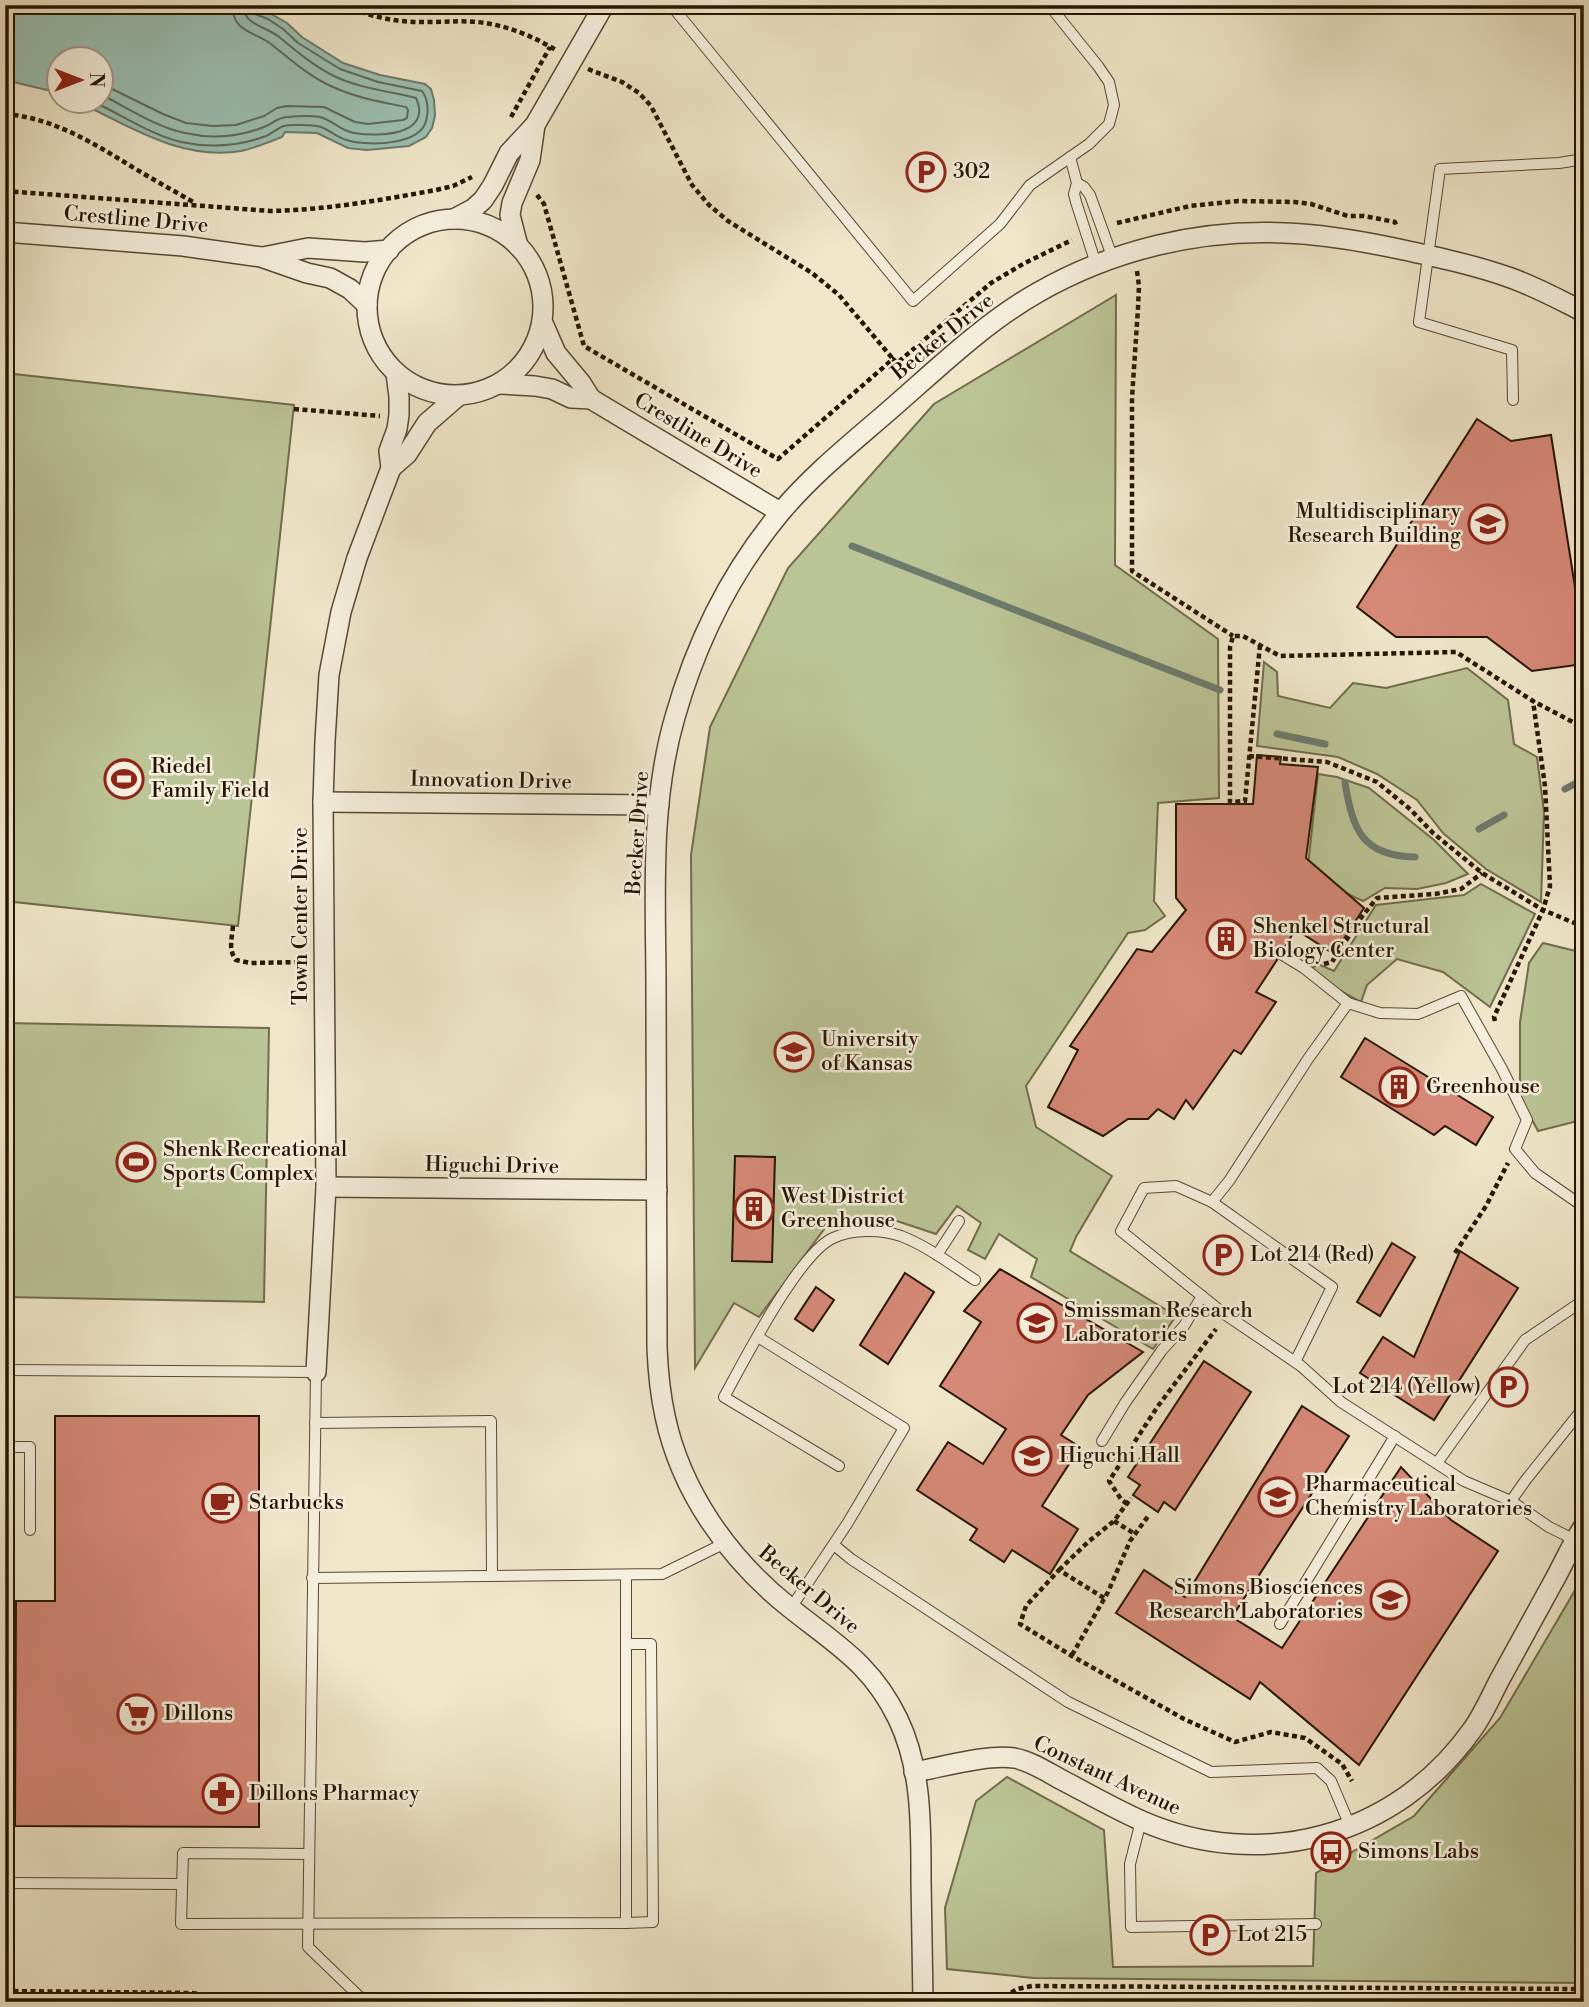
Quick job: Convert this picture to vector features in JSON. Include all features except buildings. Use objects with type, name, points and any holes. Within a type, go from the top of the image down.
[{"type":"street","points":[[454,219],[483,200],[509,153],[535,125],[604,5]]},
{"type":"street","points":[[518,246],[510,215],[512,203],[530,160],[535,125]]},
{"type":"street","points":[[454,219],[489,226],[505,234],[518,246],[531,262],[539,280],[543,300],[542,321],[537,340],[516,372],[499,384],[480,392],[458,396],[415,386],[396,373],[380,353],[370,330],[368,304],[370,285],[389,250],[402,237],[418,228],[454,219]]},
{"type":"street","name":"Crestline Drive","points":[[5,232],[183,246],[261,257],[330,278],[350,289],[368,304]]},
{"type":"street","name":"Becker Drive","points":[[923,2002],[919,1797],[908,1745],[898,1720],[881,1690],[859,1662],[754,1577],[725,1544],[699,1504],[680,1462],[665,1418],[659,1384],[656,857],[662,775],[674,720],[689,673],[725,594],[748,555],[780,512],[832,461],[1001,316],[1036,293],[1105,261],[1157,245],[1232,233],[1284,232],[1324,236],[1473,266],[1514,279],[1584,312]]},
{"type":"street","name":"Crestline Drive","points":[[261,257],[308,248],[365,252],[389,250]]},
{"type":"street","name":"Crestline Drive","points":[[542,321],[556,353],[591,399],[780,512]]},
{"type":"street","name":"Town Center Drive","points":[[316,1372],[326,1187],[323,802],[329,675],[341,612],[357,558],[391,468],[389,451],[399,415],[396,373]]},
{"type":"street","name":"Crestline Drive","points":[[499,384],[535,386],[571,398],[591,399]]},
{"type":"street","name":"Town Center Drive","points":[[391,468],[407,454],[427,423],[458,396]]},
{"type":"street","name":"Innovation Drive","points":[[323,802],[659,805]]},
{"type":"street","name":"Higuchi Drive","points":[[326,1187],[657,1190]]},
{"type":"street","name":"Constant Avenue","points":[[914,1772],[996,1758],[1015,1758],[1035,1765],[1141,1821],[1169,1832],[1226,1845],[1256,1846],[1313,1839],[1350,1826],[1396,1804],[1424,1783],[1447,1761],[1473,1729],[1579,1533]]},
{"type":"lane","points":[[671,5],[912,301],[1000,224],[1030,185],[1089,144],[1109,124],[1114,105],[1109,82],[1049,5]]},
{"type":"lane","points":[[1070,157],[1077,184],[1074,194],[1076,202],[1105,261]]},
{"type":"lane","points":[[1513,400],[1512,350],[1419,322],[1440,169],[1559,163],[1584,159]]},
{"type":"lane","points":[[1077,184],[1084,187],[1090,195],[1105,261]]},
{"type":"lane","points":[[1282,954],[1348,1003],[1380,1013],[1418,1014],[1461,996],[1527,1120],[1515,1149],[1535,1173],[1584,1207]]},
{"type":"lane","points":[[1212,1202],[1229,1181],[1308,1059],[1348,1003]]},
{"type":"lane","points":[[1295,1362],[1332,1287],[1212,1202],[1176,1186],[1144,1188],[1121,1231],[1202,1296],[1295,1362],[1341,1402],[1464,1481],[1511,1502],[1549,1527],[1579,1533]]},
{"type":"lane","points":[[937,1255],[959,1221]]},
{"type":"lane","points":[[839,1466],[724,1396],[808,1258],[832,1238],[867,1230],[900,1236],[937,1255],[975,1280]]},
{"type":"lane","points":[[1102,1441],[1125,1403],[1162,1350],[1184,1326],[1202,1296]]},
{"type":"lane","points":[[1437,1463],[1525,1340],[1584,1300]]},
{"type":"lane","points":[[758,1337],[904,1428],[834,1545],[791,1608]]},
{"type":"lane","points":[[5,1370],[316,1372],[308,1947],[365,2002]]},
{"type":"lane","points":[[1511,1502],[1584,1407]]},
{"type":"lane","points":[[315,1423],[491,1421],[492,1575]]},
{"type":"lane","points":[[1280,1624],[1395,1436]]},
{"type":"lane","points":[[5,1447],[30,1447],[30,1530]]},
{"type":"lane","points":[[312,1578],[662,1574],[725,1544]]},
{"type":"lane","points":[[834,1545],[850,1559],[1068,1702],[1211,1772],[1317,1768],[1331,1781],[1350,1826]]},
{"type":"lane","points":[[626,1576],[626,1923]]},
{"type":"lane","points":[[309,1853],[183,1853],[181,1924],[653,1922],[652,1644],[626,1644]]},
{"type":"lane","points":[[1141,1821],[1130,1864],[1131,1927],[1316,1924]]},
{"type":"lane","points":[[5,1883],[182,1884]]},
{"type":"path","points":[[345,5],[358,12],[404,22],[485,23],[541,40],[556,51]]},
{"type":"path","points":[[510,119],[550,47]]},
{"type":"path","points":[[585,67],[622,82],[639,93],[657,116],[692,185],[709,205],[728,221],[812,273],[839,295],[893,359]]},
{"type":"path","points":[[5,114],[32,118],[84,138],[198,205]]},
{"type":"path","points":[[5,191],[270,211],[328,208],[436,191],[453,186],[477,173]]},
{"type":"path","points":[[533,193],[539,196],[544,204],[584,346],[778,458]]},
{"type":"path","points":[[1136,267],[1139,286],[1132,398],[1132,571],[1233,636],[1243,636],[1280,656],[1456,652],[1533,701],[1584,728]]},
{"type":"path","points":[[294,409],[388,417]]},
{"type":"path","points":[[1233,636],[1230,648],[1230,802],[1245,802],[1260,645]]},
{"type":"path","points":[[1496,1030],[1494,1017],[1543,910],[1549,886],[1546,793],[1533,701]]},
{"type":"path","points":[[1249,756],[1327,762],[1377,782],[1482,873],[1543,910],[1584,927]]},
{"type":"path","points":[[1304,968],[1316,958],[1324,964],[1332,962],[1377,898],[1435,894],[1461,889],[1482,873]]},
{"type":"path","points":[[233,926],[232,955],[243,963],[324,961]]},
{"type":"path","points":[[1455,1253],[1486,1206],[1515,1149]]},
{"type":"path","points":[[1216,1329],[1158,1406],[1109,1481],[1121,1499],[1129,1501],[1114,1521],[1059,1570],[1026,1606],[1020,1624],[1184,1719],[1236,1742],[1271,1732],[1305,1738],[1342,1764],[1352,1781]]},
{"type":"path","points":[[1072,1656],[1104,1598],[1129,1541],[1149,1516]]},
{"type":"path","points":[[1114,1521],[1135,1534]]},
{"type":"path","points":[[1059,1570],[1104,1598]]},
{"type":"path","points":[[997,2002],[1017,1989],[1032,1986],[1584,1989]]},
{"type":"path","points":[[5,1991],[192,1993],[246,2002]]},
{"type":"path","points":[[365,2002],[711,2002]]},
{"type":"green space","points":[[1116,295],[1115,565],[1218,639],[1219,798],[1158,803],[1154,901],[1165,916],[1145,930],[1128,933],[1026,1086],[1036,1127],[1112,1176],[1070,1251],[1176,1316],[1153,1349],[1031,1277],[1037,1259],[999,1234],[985,1259],[968,1250],[981,1223],[957,1206],[936,1234],[888,1218],[828,1224],[759,1317],[734,1303],[695,1368],[691,855],[710,727],[788,568],[934,404]]},
{"type":"green space","points":[[5,373],[294,405],[238,926],[5,901]]},
{"type":"green space","points":[[1264,662],[1277,672],[1278,696],[1330,708],[1353,683],[1386,688],[1467,668],[1508,700],[1514,744],[1537,757],[1544,812],[1541,902],[1486,869],[1443,833],[1417,800],[1377,774],[1338,757],[1257,746]]},
{"type":"green space","points":[[1318,774],[1337,777],[1369,788],[1434,840],[1468,874],[1446,883],[1417,889],[1385,888],[1363,901],[1307,875]]},
{"type":"green space","points":[[1481,884],[1535,914],[1490,1007],[1443,972],[1397,959],[1367,985],[1361,1002],[1307,972],[1318,964],[1334,971],[1376,905],[1464,895]]},
{"type":"green space","points":[[1543,943],[1584,953],[1584,1106],[1574,1122],[1538,1131],[1520,1097],[1520,1022],[1529,963]]},
{"type":"green space","name":"Shenk Recreational Sports Complex","points":[[5,1023],[269,1028],[264,1302],[5,1297]]},
{"type":"green space","points":[[1584,1575],[1584,1983],[1034,1978],[947,1969],[945,1908],[976,1801],[1007,1777],[1104,1830],[1113,1967],[1313,1966],[1316,1873],[1414,1816],[1500,1718]]},
{"type":"water","points":[[5,5],[255,5],[287,23],[302,37],[343,63],[380,75],[425,84],[431,89],[435,116],[426,137],[409,146],[367,150],[348,148],[317,133],[285,132],[282,137],[257,147],[219,153],[176,146],[106,116],[116,116],[116,46],[46,46],[46,90],[5,80]]},
{"type":"waterway","points":[[852,546],[1220,690]]},
{"type":"waterway","points":[[1277,734],[1325,744]]},
{"type":"waterway","points":[[1565,789],[1584,779]]},
{"type":"waterway","points":[[1345,783],[1352,814],[1363,837],[1383,852],[1415,857]]},
{"type":"waterway","points":[[1479,829],[1504,815]]},
{"type":"place","name":"302","points":[[926,172]]},
{"type":"place","name":"Multidisciplinary Research Building","points":[[1488,524]]},
{"type":"place","name":"Riedel Family Field","points":[[124,779]]},
{"type":"place","name":"Shenkel Structural Biology Center","points":[[1226,939]]},
{"type":"place","name":"University of Kansas","points":[[794,1052]]},
{"type":"place","name":"Greenhouse","points":[[1399,1087]]},
{"type":"place","name":"Shenk Recreational Sports Complex","points":[[136,1162]]},
{"type":"place","name":"West District Greenhouse","points":[[754,1209]]},
{"type":"place","name":"Lot 214 (Red)","points":[[1223,1255]]},
{"type":"place","name":"Smissman Research Laboratories","points":[[1037,1323]]},
{"type":"place","name":"Lot 214 (Yellow)","points":[[1508,1387]]},
{"type":"place","name":"Higuchi Hall","points":[[1032,1456]]},
{"type":"place","name":"Pharmaceutical Chemistry Laboratories","points":[[1278,1497]]},
{"type":"place","name":"Starbucks","points":[[222,1503]]},
{"type":"place","name":"Simons Biosciences Research Laboratories","points":[[1390,1600]]},
{"type":"place","name":"Dillons","points":[[137,1714]]},
{"type":"place","name":"Dillons Pharmacy","points":[[222,1794]]},
{"type":"place","name":"Simons Labs","points":[[1331,1852]]},
{"type":"place","name":"Lot 215","points":[[1210,1935]]}]
